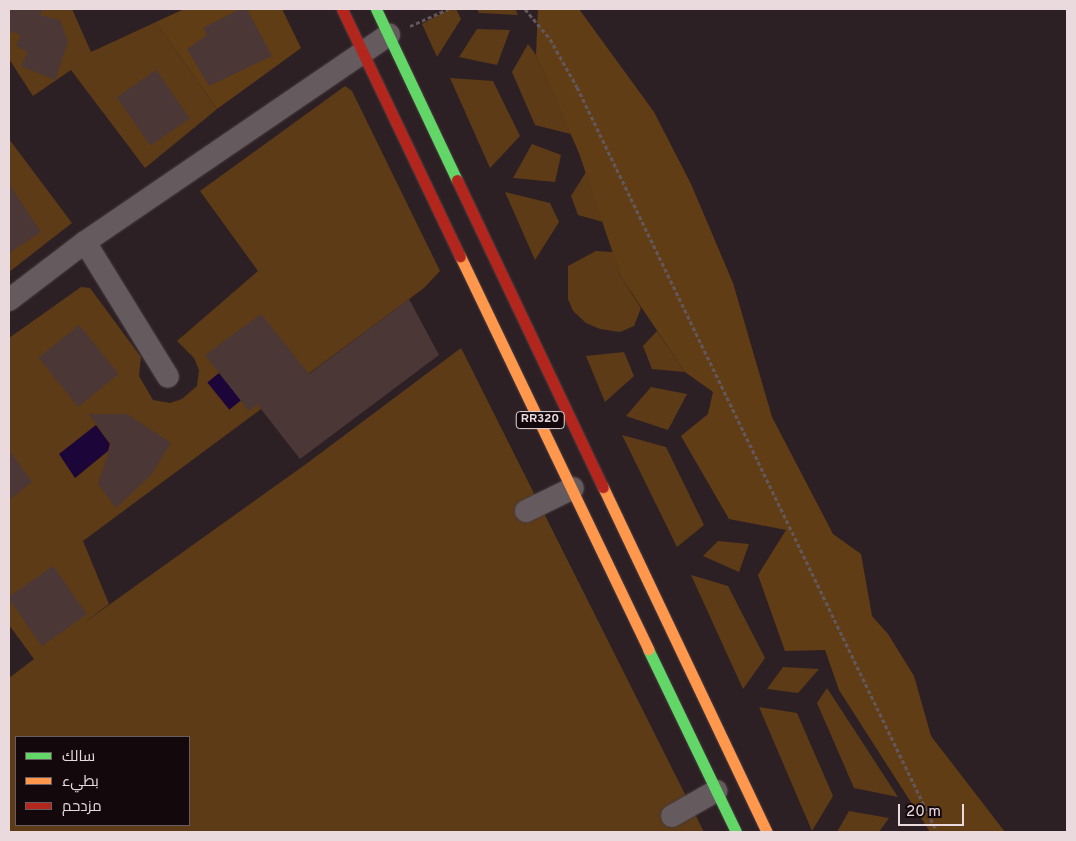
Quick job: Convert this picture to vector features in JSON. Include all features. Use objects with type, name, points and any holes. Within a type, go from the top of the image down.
[{"type":"highway","name":"RR320","points":[[342,9],[557,422],[767,832]]},
{"type":"highway","name":"RR320","points":[[376,9],[557,422],[573,488],[736,832]]},
{"type":"street","points":[[9,300],[85,242],[389,36]]},
{"type":"street","points":[[85,242],[168,377]]},
{"type":"street","points":[[526,511],[573,488]]},
{"type":"street","points":[[672,816],[716,791]]},
{"type":"path","points":[[389,36],[448,9]]},
{"type":"path","points":[[524,9],[550,38],[596,126],[937,832]]},
{"type":"shaded area","points":[[9,9],[72,9],[91,52],[156,22],[217,109],[145,168],[71,70],[33,96],[9,59]]},
{"type":"shaded area","points":[[184,9],[282,9],[301,48],[217,109],[156,22]]},
{"type":"shaded area","points":[[449,9],[456,9],[461,19],[437,57],[422,24]]},
{"type":"shaded area","points":[[477,9],[515,9],[518,15],[479,13]]},
{"type":"shaded area","points":[[538,9],[579,9],[654,112],[691,184],[733,283],[772,417],[833,534],[861,554],[872,616],[888,634],[914,676],[931,736],[1005,832],[930,832],[839,690],[825,650],[785,651],[758,575],[786,530],[729,519],[681,436],[708,414],[713,392],[685,372],[621,277],[579,153],[536,55]]},
{"type":"shaded area","points":[[477,29],[510,30],[497,65],[459,57]]},
{"type":"shaded area","points":[[528,44],[536,55],[571,134],[535,125],[512,72]]},
{"type":"shaded area","points":[[450,78],[493,81],[520,136],[490,168]]},
{"type":"shaded area","points":[[345,86],[352,91],[440,271],[424,288],[83,541],[109,604],[81,625],[306,464],[461,348],[704,832],[9,832],[9,678],[34,659],[9,625],[9,338],[81,287],[90,288],[141,357],[139,376],[153,400],[170,403],[182,399],[197,386],[199,370],[194,358],[177,341],[258,271],[200,191]]},
{"type":"shaded area","points":[[9,139],[72,223],[9,272]]},
{"type":"shaded area","points":[[532,144],[561,155],[555,182],[513,178]]},
{"type":"shaded area","points":[[586,172],[603,222],[578,215],[571,196]]},
{"type":"shaded area","points":[[505,192],[550,203],[559,222],[535,260]]},
{"type":"shaded area","points":[[596,251],[613,252],[621,277],[641,308],[634,326],[620,332],[600,329],[586,323],[573,311],[568,299],[568,266]]},
{"type":"shaded area","points":[[657,331],[685,372],[652,369],[643,346]]},
{"type":"shaded area","points":[[624,352],[634,376],[605,402],[586,356]]},
{"type":"shaded area","points":[[219,373],[241,400],[229,410],[207,382]]},
{"type":"shaded area","points":[[651,387],[687,394],[668,430],[626,416]]},
{"type":"shaded area","points":[[96,425],[110,444],[108,451],[75,478],[59,454]]},
{"type":"shaded area","points":[[622,435],[666,447],[704,525],[677,547]]},
{"type":"shaded area","points":[[718,541],[749,544],[739,572],[703,556]]},
{"type":"shaded area","points":[[691,575],[728,586],[765,658],[743,689]]},
{"type":"shaded area","points":[[783,667],[819,669],[798,693],[767,689]]},
{"type":"shaded area","points":[[827,688],[898,797],[854,788],[817,703]]},
{"type":"shaded area","points":[[759,707],[797,713],[833,796],[812,831]]},
{"type":"shaded area","points":[[849,811],[889,818],[879,832],[837,832]]},
{"type":"building","points":[[9,9],[43,9],[40,15],[60,20],[68,42],[55,80],[21,66],[28,52],[16,46],[21,35],[9,31]]},
{"type":"building","points":[[240,9],[247,9],[272,56],[209,86],[187,49],[207,35],[203,28]]},
{"type":"building","points":[[156,70],[190,118],[151,146],[117,98]]},
{"type":"building","points":[[9,184],[41,232],[9,253]]},
{"type":"building","points":[[409,299],[439,355],[300,459],[257,404],[249,411],[205,355],[261,314],[309,374]]},
{"type":"building","points":[[79,325],[119,374],[78,407],[39,358]]},
{"type":"building","points":[[89,414],[127,414],[171,443],[151,475],[116,508],[98,484],[111,444]]},
{"type":"building","points":[[9,450],[32,482],[9,500]]},
{"type":"building","points":[[53,566],[87,614],[42,646],[9,597]]},
{"type":"traffic: fast","points":[[376,9],[457,180]]},
{"type":"traffic: fast","points":[[648,649],[736,832]]},
{"type":"traffic: slow","points":[[460,256],[648,649]]},
{"type":"traffic: slow","points":[[603,487],[767,832]]},
{"type":"traffic: jam","points":[[342,9],[460,256]]},
{"type":"traffic: jam","points":[[457,180],[603,487]]}]
